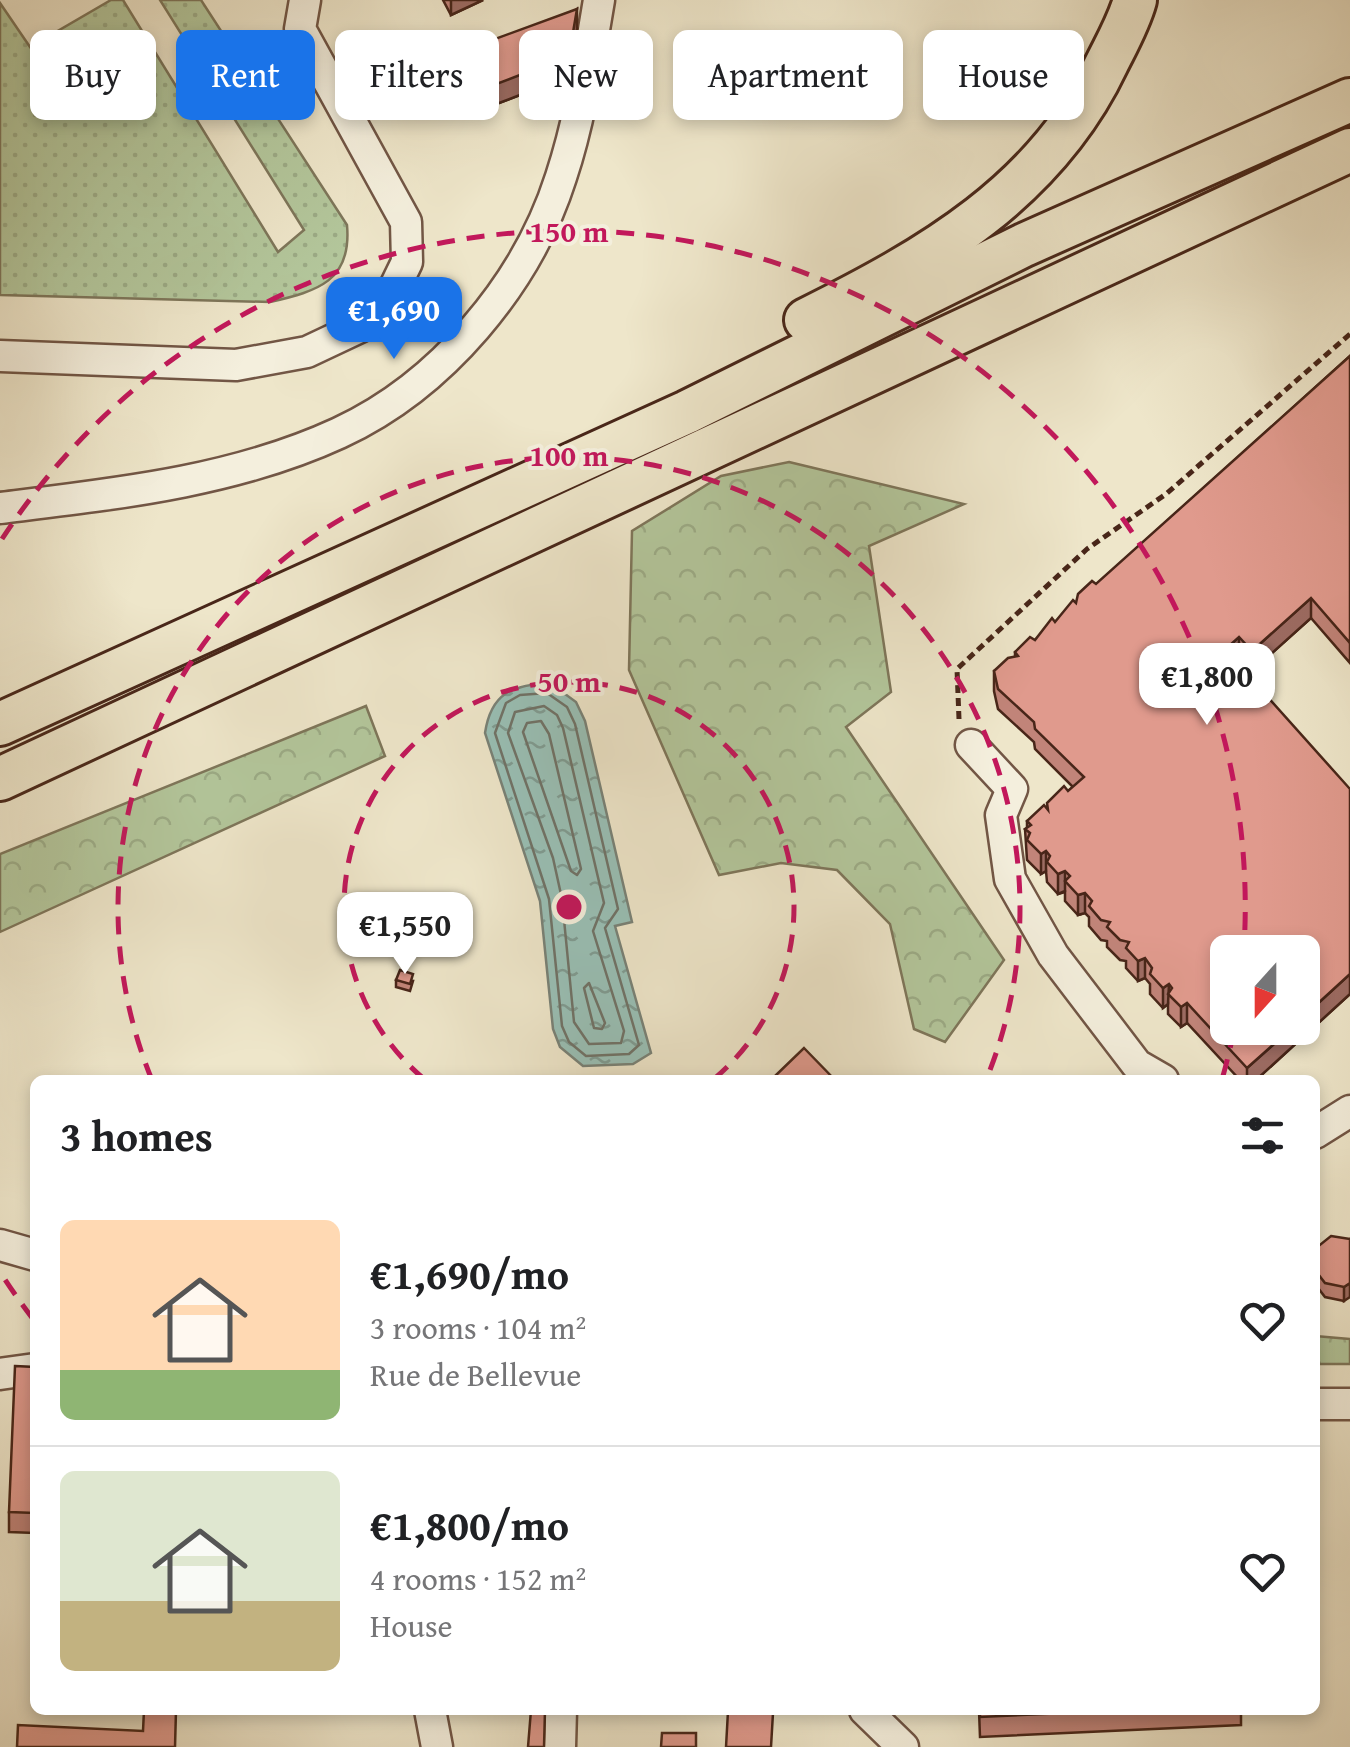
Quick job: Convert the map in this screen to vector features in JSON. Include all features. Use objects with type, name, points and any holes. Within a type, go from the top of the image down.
[{"type":"highway","points":[[0,723],[904,271],[970,228],[1027,180],[1088,104],[1134,0]]},
{"type":"highway","points":[[0,723],[686,412],[1024,245],[1350,100]]},
{"type":"highway","points":[[0,779],[1350,150]]},
{"type":"highway","points":[[944,338],[1350,174]]},
{"type":"street","points":[[0,356],[236,365],[307,352],[360,327],[390,297],[407,262],[406,222],[300,29],[305,0]]},
{"type":"street","points":[[0,508],[210,476],[338,434],[385,407],[451,355],[506,290],[548,209],[581,102],[600,0]]},
{"type":"street","points":[[972,744],[1012,788],[1000,815],[1010,880],[1052,956],[1137,1064],[1155,1075]]},
{"type":"street","points":[[1320,1130],[1350,1111]]},
{"type":"street","points":[[0,1244],[30,1253]]},
{"type":"street","points":[[0,1374],[30,1369]]},
{"type":"street","points":[[1320,1404],[1350,1404]]},
{"type":"street","points":[[431,1715],[436,1747]]},
{"type":"street","points":[[560,1715],[560,1747]]},
{"type":"street","points":[[870,1715],[903,1747]]},
{"type":"path","points":[[972,744],[956,713],[958,670],[1087,548],[1166,494],[1350,334]]},
{"type":"green space","points":[[111,0],[123,0],[141,30],[59,30]]},
{"type":"green space","points":[[160,0],[201,0],[220,30],[179,30]]},
{"type":"green space","points":[[0,3],[30,47],[30,120],[156,120],[156,54],[176,86],[176,120],[197,120],[278,252],[304,230],[235,120],[279,120],[347,225],[344,259],[337,271],[317,288],[270,302],[0,295]]},
{"type":"green space","points":[[789,462],[964,504],[869,546],[891,692],[846,727],[1004,960],[945,1042],[914,1029],[890,924],[837,870],[781,863],[719,875],[629,670],[632,531],[721,476]]},
{"type":"green space","points":[[366,706],[385,756],[0,932],[0,854]]},
{"type":"green space","points":[[1320,1336],[1350,1339],[1350,1364],[1320,1364]]},
{"type":"water","points":[[550,683],[576,702],[585,721],[632,922],[615,926],[651,1053],[633,1064],[583,1066],[560,1047],[553,1029],[540,901],[485,733],[498,700],[514,689]]},
{"type":"building","points":[[577,9],[573,30],[520,30]]},
{"type":"building","points":[[519,30],[519,75],[499,83],[499,38]]},
{"type":"building","points":[[1350,356],[1350,643],[1311,598],[1252,651],[1239,637],[1230,645],[1243,659],[1238,664],[1350,789],[1350,974],[1320,1002],[1320,935],[1210,935],[1210,1028],[1187,1003],[1181,1007],[1168,994],[1172,988],[1169,984],[1163,988],[1150,974],[1152,968],[1145,958],[1138,961],[1126,948],[1129,942],[1120,940],[1107,927],[1110,922],[1101,920],[1089,906],[1092,901],[1085,893],[1078,895],[1065,881],[1070,876],[1065,871],[1058,874],[1047,862],[1050,856],[1046,851],[1041,854],[1027,840],[1030,833],[1025,829],[1031,825],[1027,821],[1044,805],[1048,810],[1047,803],[1064,786],[1068,791],[1084,777],[998,689],[994,671],[1008,658],[1018,656],[1015,652],[1030,637],[1035,640],[1073,600],[1076,603],[1078,594],[1092,581],[1096,584]]},
{"type":"building","points":[[400,970],[413,974],[410,984],[396,980]]},
{"type":"building","points":[[1226,1045],[1273,1045],[1247,1068]]},
{"type":"building","points":[[804,1048],[830,1075],[776,1075]]},
{"type":"building","points":[[1331,1236],[1350,1239],[1350,1283],[1344,1287],[1325,1283],[1320,1276],[1320,1245]]},
{"type":"building","points":[[15,1366],[30,1367],[30,1513],[9,1512]]},
{"type":"building","points":[[144,1715],[176,1715],[175,1747],[17,1747],[18,1725],[143,1731]]},
{"type":"building","points":[[531,1715],[545,1715],[544,1747],[528,1747]]},
{"type":"building","points":[[728,1715],[773,1715],[771,1747],[726,1747]]},
{"type":"building","points":[[662,1733],[696,1733],[696,1747],[661,1747]]}]
